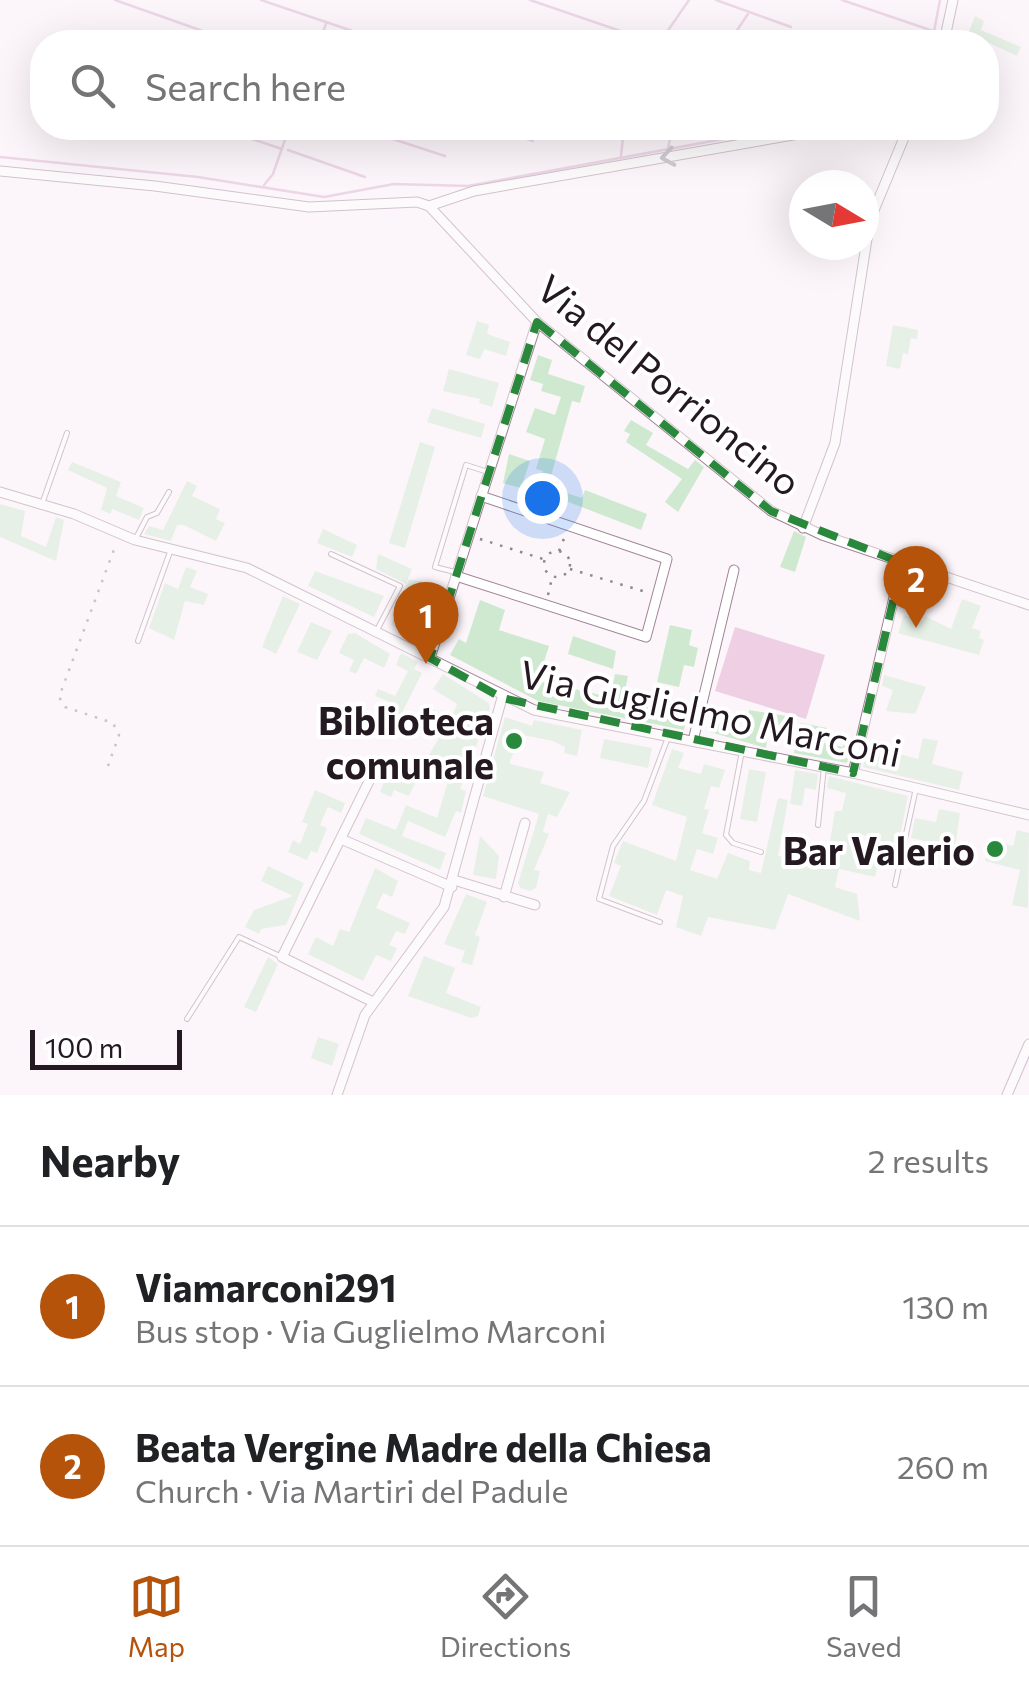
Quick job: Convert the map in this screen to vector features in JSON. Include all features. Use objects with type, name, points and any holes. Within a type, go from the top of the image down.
[{"type":"street","points":[[946,30],[952,0]]},
{"type":"street","points":[[0,172],[156,186],[309,207],[408,202],[429,206],[474,191],[765,140]]},
{"type":"street","points":[[803,528],[835,443],[876,200],[903,140]]},
{"type":"street","name":"Via del Porrioncino","points":[[429,206],[538,322],[756,499],[803,528],[1029,605]]},
{"type":"street","points":[[430,658],[538,322]]},
{"type":"street","name":"Via Guglielmo Marconi","points":[[0,492],[136,540],[247,568],[502,698],[551,714],[853,772],[1029,815]]},
{"type":"street","points":[[456,574],[646,637],[667,558],[481,496]]},
{"type":"street","points":[[853,772],[902,563]]},
{"type":"street","points":[[694,741],[734,570]]},
{"type":"street","points":[[338,1095],[354,1038],[373,1002],[434,923],[453,883],[502,698]]},
{"type":"street","points":[[373,1002],[282,957],[379,761]]},
{"type":"street","points":[[504,897],[524,823]]},
{"type":"street","points":[[340,840],[453,883],[535,905]]},
{"type":"street","points":[[1007,1095],[1029,1044]]},
{"type":"lane","points":[[42,504],[66,433]]},
{"type":"lane","points":[[456,574],[434,567],[460,482],[466,466],[488,472]]},
{"type":"lane","points":[[136,540],[147,517],[156,514],[169,492]]},
{"type":"lane","points":[[138,641],[172,548]]},
{"type":"lane","points":[[331,554],[400,586],[376,632]]},
{"type":"lane","points":[[660,922],[600,899],[614,846],[644,801],[668,736]]},
{"type":"lane","points":[[742,751],[726,836],[733,843],[760,852]]},
{"type":"lane","points":[[818,825],[824,767]]},
{"type":"lane","points":[[895,884],[916,788]]},
{"type":"lane","points":[[187,1019],[240,937],[282,957]]},
{"type":"path","points":[[545,560],[559,551],[568,525]]},
{"type":"path","points":[[108,766],[118,735],[113,723],[66,707],[59,697],[120,533]]},
{"type":"path","points":[[468,536],[545,560]]},
{"type":"path","points":[[559,551],[569,558],[570,569]]},
{"type":"path","points":[[545,560],[546,572],[552,577],[560,578],[570,569]]},
{"type":"path","points":[[570,569],[657,596]]},
{"type":"path","points":[[546,605],[552,577]]},
{"type":"highlighted area","points":[[537,322],[771,511],[902,563],[853,773],[502,698],[430,658]]},
{"type":"shaded area","points":[[735,627],[825,655],[806,719],[715,691]]},
{"type":"building","points":[[975,16],[984,21],[981,30],[970,30]]},
{"type":"building","points":[[999,38],[1021,47],[1017,56],[999,48]]},
{"type":"building","points":[[477,321],[489,325],[487,334],[510,342],[506,356],[484,349],[480,359],[466,355]]},
{"type":"building","points":[[893,325],[918,330],[917,339],[911,338],[908,354],[903,353],[900,369],[886,366]]},
{"type":"building","points":[[538,355],[552,360],[548,374],[585,386],[580,403],[572,401],[548,487],[582,498],[585,490],[647,514],[641,530],[566,501],[563,510],[534,500],[543,471],[536,469],[545,439],[526,432],[535,408],[555,415],[561,397],[541,391],[543,384],[530,380]]},
{"type":"building","points":[[449,369],[499,383],[492,407],[479,403],[480,399],[443,391]]},
{"type":"building","points":[[432,408],[485,424],[481,438],[427,422]]},
{"type":"building","points":[[631,420],[653,433],[646,445],[688,469],[695,460],[704,467],[678,512],[665,502],[682,479],[626,442],[630,434],[624,431]]},
{"type":"building","points":[[420,442],[435,447],[405,548],[389,543]]},
{"type":"building","points":[[509,454],[530,461],[521,488],[503,483]]},
{"type":"building","points":[[72,462],[121,482],[116,496],[144,508],[139,520],[112,509],[111,514],[101,510],[107,488],[68,470]]},
{"type":"building","points":[[187,481],[197,486],[192,496],[220,509],[216,519],[225,523],[216,541],[184,525],[177,525],[171,541],[144,534],[149,526],[163,530]]},
{"type":"building","points":[[0,504],[25,511],[21,536],[46,547],[56,517],[64,520],[56,561],[0,537]]},
{"type":"building","points":[[323,529],[357,545],[352,557],[317,543]]},
{"type":"building","points":[[794,531],[806,537],[795,572],[780,567]]},
{"type":"building","points":[[378,554],[412,569],[406,584],[376,569]]},
{"type":"building","points":[[186,567],[197,571],[190,587],[208,594],[204,605],[185,601],[174,640],[149,628],[165,583],[178,589]]},
{"type":"building","points":[[315,571],[384,596],[374,617],[308,586]]},
{"type":"building","points":[[409,579],[441,586],[427,618],[417,614],[409,633],[391,625]]},
{"type":"building","points":[[283,596],[300,604],[276,654],[262,647]]},
{"type":"building","points":[[962,599],[981,606],[972,628],[981,631],[979,638],[984,640],[979,655],[898,633],[904,615],[923,621],[925,616],[951,629]]},
{"type":"building","points":[[480,600],[505,610],[499,630],[549,646],[538,681],[610,697],[615,674],[628,676],[624,696],[687,712],[684,730],[538,701],[450,655],[459,639],[466,643]]},
{"type":"building","points":[[311,622],[332,631],[317,660],[297,652]]},
{"type":"building","points":[[670,625],[692,630],[689,645],[698,648],[694,667],[684,665],[679,687],[657,682]]},
{"type":"building","points":[[355,633],[390,654],[384,668],[364,658],[356,674],[349,671],[354,660],[339,653],[348,634]]},
{"type":"building","points":[[573,636],[616,651],[613,669],[568,654]]},
{"type":"building","points":[[401,653],[418,662],[414,669],[422,673],[398,721],[386,715],[392,703],[375,696],[378,689],[395,696],[408,671],[396,665]]},
{"type":"building","points":[[443,674],[489,703],[490,709],[460,789],[466,791],[461,813],[456,811],[445,837],[408,821],[402,836],[446,853],[440,870],[359,834],[366,818],[396,830],[406,805],[437,818],[449,778],[419,772],[440,736],[418,726],[430,708],[451,718],[457,704],[433,689]]},
{"type":"building","points":[[884,675],[926,687],[915,714],[886,711],[893,690],[882,686]]},
{"type":"building","points":[[749,710],[786,716],[784,728],[769,728],[766,748],[710,732],[710,722],[745,730]]},
{"type":"building","points":[[505,717],[532,726],[534,720],[582,730],[577,756],[564,753],[565,747],[553,741],[523,735],[510,760],[510,764],[544,772],[540,783],[570,792],[557,817],[548,814],[543,832],[549,834],[534,870],[540,871],[536,888],[530,891],[520,888],[518,883],[539,814],[483,796]]},
{"type":"building","points":[[801,723],[827,728],[824,743],[843,747],[846,735],[853,738],[847,763],[794,753]]},
{"type":"building","points":[[923,738],[938,741],[932,764],[963,772],[959,790],[863,767],[869,742],[875,744],[872,754],[889,759],[892,752],[918,759]]},
{"type":"building","points":[[604,739],[652,748],[648,768],[600,758]]},
{"type":"building","points":[[672,749],[684,753],[678,768],[701,774],[704,764],[725,770],[719,788],[711,786],[704,809],[709,810],[702,833],[718,838],[713,854],[697,849],[690,870],[717,879],[728,853],[750,861],[749,870],[761,873],[778,798],[788,800],[778,856],[814,863],[816,857],[827,859],[835,811],[842,811],[846,793],[827,788],[829,776],[908,796],[898,847],[857,833],[853,855],[879,860],[875,877],[839,869],[835,887],[857,894],[860,921],[788,894],[775,930],[708,917],[701,936],[676,927],[683,896],[666,890],[657,915],[609,896],[621,866],[614,863],[623,841],[676,861],[687,817],[652,805]]},
{"type":"building","points":[[390,767],[417,779],[409,796],[394,790],[391,797],[380,792]]},
{"type":"building","points":[[749,769],[766,772],[757,822],[740,819]]},
{"type":"building","points":[[795,770],[818,774],[816,790],[805,788],[802,806],[790,804]]},
{"type":"building","points":[[315,790],[345,803],[341,813],[328,807],[320,825],[327,828],[317,853],[311,851],[307,860],[288,852],[293,840],[300,844],[308,824],[302,822]]},
{"type":"building","points":[[939,809],[960,813],[954,853],[941,851],[942,845],[911,838],[915,818],[936,822]]},
{"type":"building","points":[[1017,830],[1029,833],[1028,908],[1012,905],[1020,870],[985,861],[990,840],[1013,846]]},
{"type":"building","points":[[480,836],[499,856],[496,879],[473,875]]},
{"type":"building","points":[[268,866],[304,883],[286,925],[261,929],[259,934],[245,927],[254,910],[293,896],[261,881]]},
{"type":"building","points":[[375,868],[398,881],[392,897],[383,893],[376,908],[410,923],[405,934],[396,931],[389,945],[397,948],[391,961],[376,955],[363,981],[308,954],[316,937],[333,946],[340,929],[349,932]]},
{"type":"building","points":[[466,894],[487,902],[475,935],[480,937],[472,965],[461,962],[465,951],[444,944]]},
{"type":"building","points":[[424,956],[455,968],[446,993],[481,1007],[478,1016],[471,1018],[408,996]]},
{"type":"building","points":[[268,957],[278,964],[256,1012],[244,1007]]},
{"type":"building","points":[[318,1037],[339,1044],[332,1066],[311,1058]]},
{"type":"waterway","points":[[115,0],[200,30]]},
{"type":"waterway","points":[[261,0],[350,30]]},
{"type":"waterway","points":[[530,0],[618,30]]},
{"type":"waterway","points":[[668,30],[689,0]]},
{"type":"waterway","points":[[716,0],[791,27]]},
{"type":"waterway","points":[[842,0],[930,30]]},
{"type":"waterway","points":[[934,30],[940,0]]},
{"type":"waterway","points":[[737,30],[748,14]]},
{"type":"waterway","points":[[324,30],[326,24]]},
{"type":"waterway","points":[[255,140],[282,149]]},
{"type":"waterway","points":[[264,185],[273,174],[285,140]]},
{"type":"waterway","points":[[396,140],[445,156]]},
{"type":"waterway","points":[[621,156],[623,140]]},
{"type":"waterway","points":[[668,149],[670,140]]},
{"type":"waterway","points":[[0,157],[198,177],[324,197],[394,184],[468,186],[718,140]]},
{"type":"waterway","points":[[288,150],[365,177]]},
{"type":"place","name":"Beata Vergine Madre della Chiesa","points":[[916,628]]},
{"type":"place","name":"Viamarconi291","points":[[426,664]]},
{"type":"place","name":"Biblioteca comunale","points":[[514,741]]},
{"type":"place","name":"Bar Valerio","points":[[995,849]]}]
